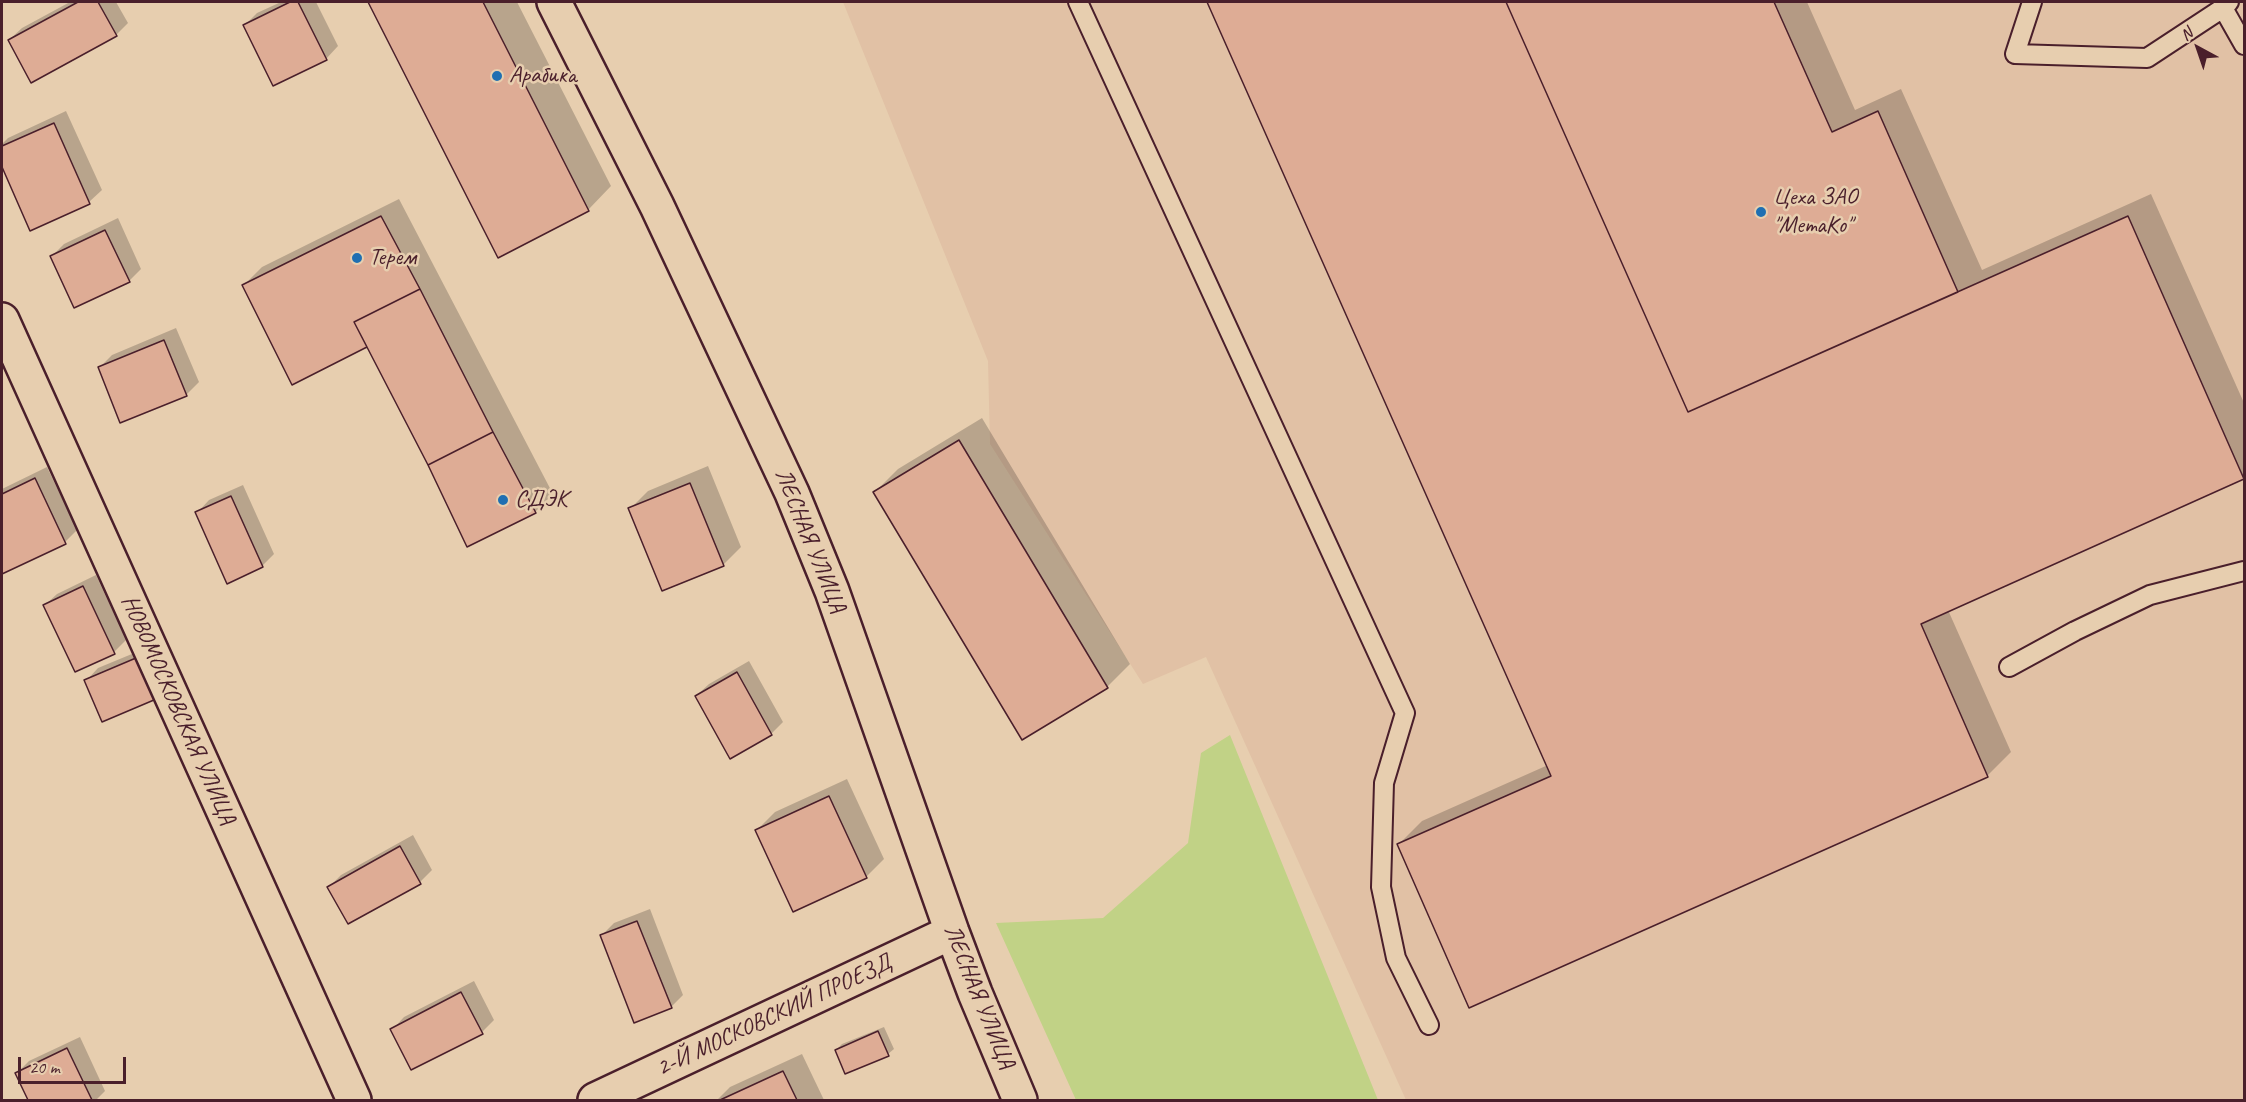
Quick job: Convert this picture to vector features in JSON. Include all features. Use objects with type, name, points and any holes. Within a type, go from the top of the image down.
[{"type":"street","name":"ЛЕСНАЯ УЛИЦА","points":[[554,2],[657,206],[796,503],[832,591],[952,932],[1020,1101]]},
{"type":"street","name":"НОВОМОСКОВСКАЯ УЛИЦА","points":[[2,320],[354,1101]]},
{"type":"street","name":"2-Й МОСКОВСКИЙ ПРОЕЗД","points":[[595,1101],[952,932]]},
{"type":"lane","points":[[1078,2],[1405,713],[1384,783],[1381,887],[1396,958],[1429,1025]]},
{"type":"lane","points":[[2032,2],[2015,54],[2147,58],[2226,5],[2244,45]]},
{"type":"lane","points":[[2010,667],[2074,631],[2150,595],[2244,571]]},
{"type":"shaded area","points":[[843,2],[2244,2],[2244,1100],[1406,1100],[1206,657],[1143,684],[990,444],[988,361]]},
{"type":"green space","points":[[1230,735],[1378,1100],[1076,1100],[996,923],[1103,918],[1188,843],[1201,753]]},
{"type":"building","points":[[78,2],[98,2],[117,36],[31,83],[8,40]]},
{"type":"building","points":[[290,2],[298,2],[327,60],[273,86],[243,25]]},
{"type":"building","points":[[368,2],[483,2],[589,211],[498,258]]},
{"type":"building","points":[[1207,2],[1506,2],[1688,412],[2128,216],[2244,479],[1921,624],[1988,777],[1469,1008],[1397,844],[1551,776]]},
{"type":"building","name":"Цеха ЗАО \"МетаКо\"","points":[[1506,2],[1774,2],[1832,132],[1878,111],[1958,292],[1688,412]]},
{"type":"building","points":[[54,123],[90,204],[30,231],[2,167],[2,146]]},
{"type":"building","points":[[381,216],[420,289],[354,322],[367,347],[292,385],[242,285]]},
{"type":"building","points":[[105,230],[130,282],[74,308],[50,256]]},
{"type":"building","points":[[420,289],[493,432],[428,465],[354,322]]},
{"type":"building","points":[[164,340],[187,396],[120,423],[98,367]]},
{"type":"building","points":[[493,432],[536,513],[467,547],[428,465]]},
{"type":"building","points":[[959,440],[1108,688],[1022,740],[873,492]]},
{"type":"building","points":[[35,478],[66,544],[2,574],[2,494]]},
{"type":"building","points":[[690,483],[724,566],[662,591],[628,508]]},
{"type":"building","points":[[231,496],[263,567],[227,584],[195,512]]},
{"type":"building","points":[[83,586],[115,654],[75,672],[43,605]]},
{"type":"building","points":[[143,655],[161,697],[102,722],[84,680]]},
{"type":"building","points":[[737,672],[772,735],[730,759],[695,696]]},
{"type":"building","points":[[829,796],[867,878],[793,912],[755,830]]},
{"type":"building","points":[[400,846],[421,884],[348,924],[327,887]]},
{"type":"building","points":[[637,921],[672,1008],[634,1023],[600,935]]},
{"type":"building","points":[[461,992],[483,1034],[411,1070],[390,1029]]},
{"type":"building","points":[[878,1031],[889,1056],[845,1074],[835,1050]]},
{"type":"building","points":[[67,1048],[92,1100],[28,1100],[15,1073]]},
{"type":"building","points":[[783,1071],[797,1100],[720,1100]]},
{"type":"place","name":"Арабика","points":[[497,76]]},
{"type":"place","name":"Цеха ЗАО \"МетаКо\"","points":[[1761,212]]},
{"type":"place","name":"Терем","points":[[357,258]]},
{"type":"place","name":"СДЭК","points":[[503,500]]}]
